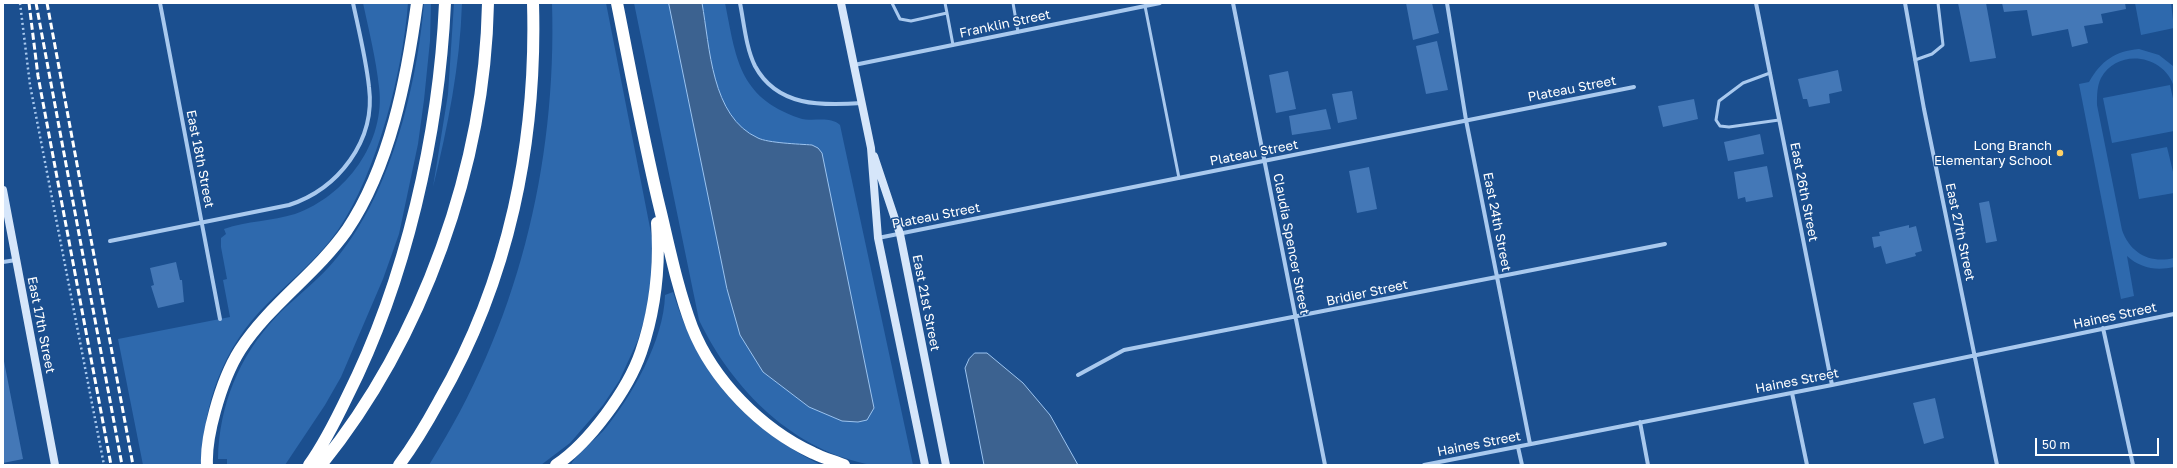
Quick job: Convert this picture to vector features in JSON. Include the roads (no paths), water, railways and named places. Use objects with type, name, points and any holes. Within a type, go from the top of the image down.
[{"type":"highway","points":[[207,465],[209,435],[222,387],[231,366],[252,335],[313,270],[347,230],[373,181],[399,103],[411,49],[417,3]]},
{"type":"highway","points":[[309,465],[356,380],[384,314],[394,284],[417,196],[433,112],[445,3]]},
{"type":"highway","points":[[321,465],[338,443],[363,404],[401,340],[426,286],[448,226],[464,173],[479,110],[486,52],[488,3]]},
{"type":"highway","points":[[399,465],[434,411],[463,358],[485,308],[498,269],[520,183],[528,124],[533,60],[533,3]]},
{"type":"highway","points":[[617,3],[655,188],[679,289],[693,328],[709,360],[731,389],[756,414],[782,435],[813,453],[844,465]]},
{"type":"highway","points":[[556,465],[586,439],[605,415],[627,380],[640,353],[657,281],[659,242],[655,188]]},
{"type":"main road","name":"East 21st Street","points":[[842,3],[871,148],[878,238],[925,465]]},
{"type":"main road","name":"East 21st Street","points":[[871,148],[900,234],[946,465]]},
{"type":"main road","name":"East 17th Street","points":[[3,190],[55,465]]},
{"type":"street","name":"East 18th Street","points":[[160,3],[220,319]]},
{"type":"street","points":[[110,241],[300,202],[331,182],[350,162],[359,146],[364,132],[369,102],[370,88],[353,3]]},
{"type":"street","points":[[740,3],[748,43],[755,66],[768,83],[787,97],[807,104],[825,106],[862,103]]},
{"type":"street","name":"Franklin Street","points":[[854,65],[1160,3]]},
{"type":"street","name":"Claudia Spencer Street","points":[[1233,3],[1325,465]]},
{"type":"street","name":"East 24th Street","points":[[1447,3],[1466,120],[1530,444]]},
{"type":"street","name":"East 26th Street","points":[[1756,3],[1832,385]]},
{"type":"street","name":"East 27th Street","points":[[1905,3],[1915,60],[1997,465]]},
{"type":"street","name":"Plateau Street","points":[[878,238],[1634,87]]},
{"type":"street","name":"Bridier Street","points":[[1078,375],[1124,350],[1295,318],[1497,276],[1665,244]]},
{"type":"street","points":[[3,262],[16,260]]},
{"type":"street","name":"Haines Street","points":[[1424,465],[1832,385],[2174,314]]},
{"type":"street","points":[[2103,328],[2133,465]]},
{"type":"street","points":[[1792,393],[1807,465]]},
{"type":"street","points":[[1640,422],[1648,465]]},
{"type":"street","points":[[1518,446],[1522,465]]},
{"type":"lane","points":[[892,3],[900,19],[911,21],[947,13]]},
{"type":"lane","points":[[945,3],[953,45]]},
{"type":"lane","points":[[1013,3],[1018,32]]},
{"type":"lane","points":[[1915,60],[1932,54],[1943,45],[1938,3]]},
{"type":"lane","points":[[1144,6],[1179,178]]},
{"type":"lane","points":[[1770,73],[1743,83],[1719,101],[1716,120],[1720,126],[1729,127],[1779,120]]},
{"type":"railway","points":[[29,3],[38,76],[111,465]]},
{"type":"railway","points":[[36,3],[122,465]]},
{"type":"railway","points":[[47,3],[133,465]]},
{"type":"place","name":"Long Branch Elementary School","points":[[2060,153]]}]
